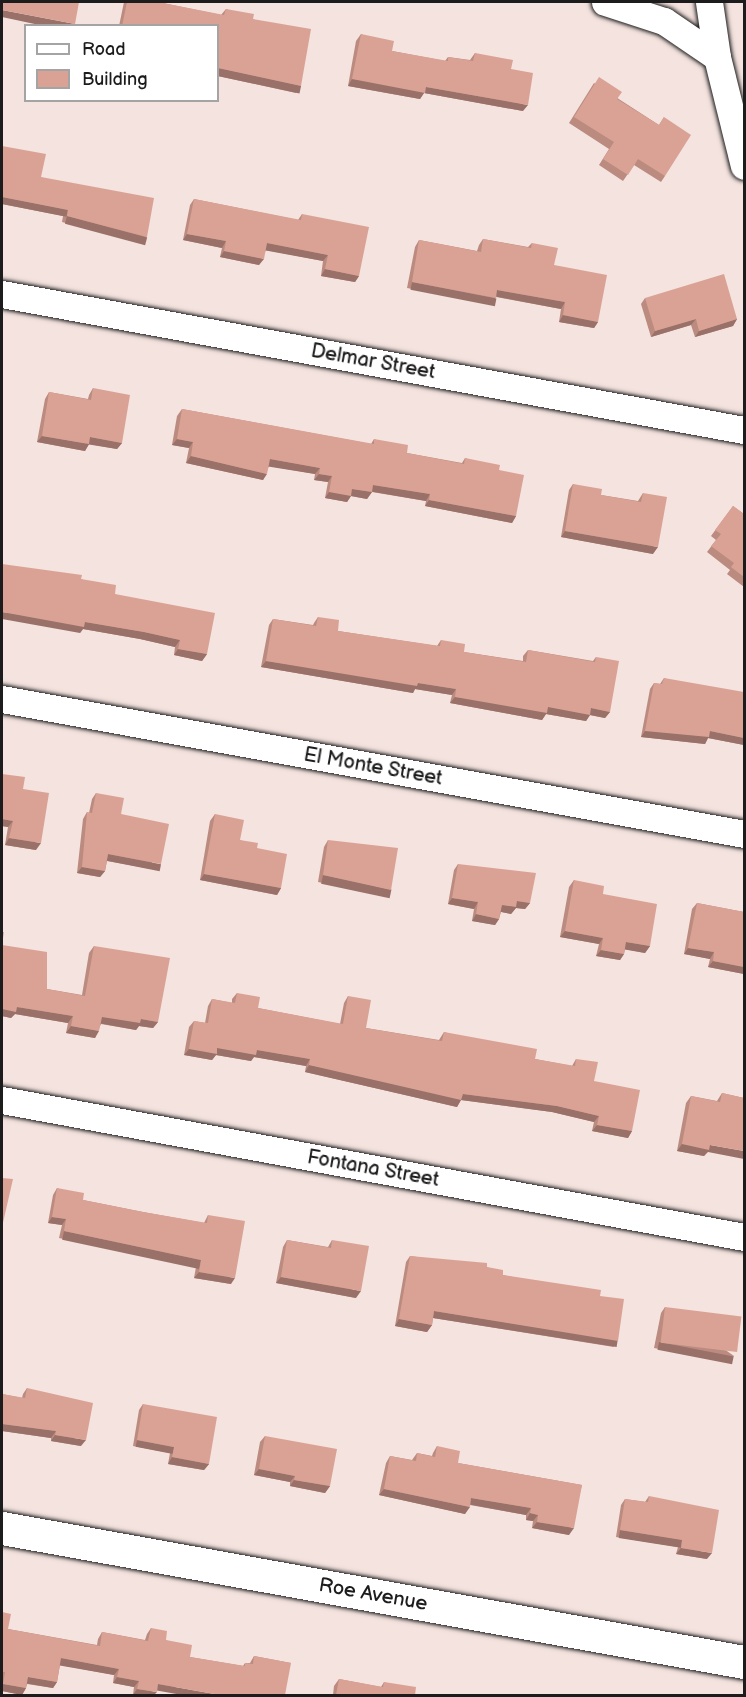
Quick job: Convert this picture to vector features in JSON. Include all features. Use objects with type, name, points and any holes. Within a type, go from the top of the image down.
[{"type":"main road","name":"Roe Avenue","points":[[2,1528],[744,1662]]},
{"type":"street","points":[[605,2],[664,21],[717,57]]},
{"type":"street","points":[[709,2],[717,57],[744,166]]},
{"type":"street","name":"Delmar Street","points":[[2,294],[744,430]]},
{"type":"street","name":"El Monte Street","points":[[2,699],[744,834]]},
{"type":"street","name":"Fontana Street","points":[[2,1101],[744,1237]]},
{"type":"building","points":[[2,2],[79,2],[75,24],[2,10]]},
{"type":"building","points":[[127,2],[158,2],[224,15],[226,9],[254,14],[253,19],[311,29],[301,86],[219,68],[219,24],[122,24]]},
{"type":"building","points":[[361,34],[394,41],[392,51],[448,61],[448,57],[473,61],[475,53],[513,60],[511,69],[533,73],[528,105],[426,87],[425,93],[352,79]]},
{"type":"building","points":[[599,77],[622,92],[617,99],[659,125],[664,117],[691,135],[665,176],[638,159],[628,175],[603,159],[614,142],[574,117]]},
{"type":"building","points":[[2,146],[46,154],[41,177],[154,198],[147,237],[67,216],[68,210],[2,197]]},
{"type":"building","points":[[194,199],[301,220],[302,214],[369,227],[359,276],[325,269],[328,255],[267,243],[264,259],[224,251],[226,241],[187,234]]},
{"type":"building","points":[[483,239],[531,248],[532,243],[558,248],[554,265],[607,275],[598,322],[563,315],[565,302],[497,290],[496,298],[412,282],[419,240],[481,252]]},
{"type":"building","points":[[724,274],[737,319],[699,331],[696,319],[655,331],[645,298]]},
{"type":"building","points":[[93,388],[130,395],[122,443],[90,437],[89,444],[42,436],[49,392],[91,400]]},
{"type":"building","points":[[182,409],[374,444],[374,439],[408,445],[407,453],[464,464],[465,458],[500,465],[499,470],[524,475],[516,516],[429,500],[430,494],[373,485],[372,492],[352,489],[351,496],[329,492],[332,476],[319,474],[320,468],[270,459],[267,474],[191,456],[193,442],[177,439]]},
{"type":"building","points":[[573,484],[602,489],[601,495],[641,502],[643,493],[667,497],[658,547],[565,531]]},
{"type":"building","points":[[733,506],[744,514],[744,577],[731,567],[734,563],[711,546],[721,534],[715,530]]},
{"type":"building","points":[[2,564],[82,575],[81,579],[116,585],[115,594],[215,613],[207,654],[178,649],[180,640],[144,632],[85,622],[84,627],[2,612]]},
{"type":"building","points":[[318,617],[339,620],[338,631],[440,646],[441,640],[465,644],[464,652],[526,662],[528,650],[595,662],[596,657],[619,661],[610,712],[591,708],[590,715],[548,707],[547,713],[455,697],[456,689],[418,683],[417,686],[266,661],[273,619],[316,626]]},
{"type":"building","points":[[664,678],[744,692],[744,738],[710,731],[709,737],[645,731],[654,683],[662,684]]},
{"type":"building","points":[[2,774],[25,777],[23,789],[49,793],[41,843],[9,838],[13,821],[2,819]]},
{"type":"building","points":[[96,793],[124,798],[121,814],[169,824],[161,864],[108,854],[105,871],[82,867],[87,812],[92,813]]},
{"type":"building","points":[[215,814],[244,820],[240,840],[258,843],[257,848],[287,854],[281,888],[204,874]]},
{"type":"building","points":[[328,840],[398,848],[391,890],[323,875]]},
{"type":"building","points":[[458,864],[536,873],[530,903],[517,901],[516,907],[502,905],[499,919],[476,914],[478,902],[452,898]]},
{"type":"building","points":[[574,880],[604,886],[603,894],[657,904],[650,946],[626,942],[624,954],[601,950],[603,938],[565,931]]},
{"type":"building","points":[[697,903],[744,912],[744,967],[713,961],[714,952],[688,948]]},
{"type":"building","points":[[2,945],[47,952],[47,989],[85,996],[94,946],[170,958],[158,1022],[141,1019],[140,1023],[102,1017],[99,1031],[71,1026],[73,1016],[17,1007],[16,1012],[2,1009]]},
{"type":"building","points":[[237,993],[260,997],[258,1008],[343,1024],[348,996],[371,1000],[366,1028],[442,1041],[444,1032],[537,1049],[535,1059],[575,1066],[576,1059],[598,1062],[594,1081],[640,1090],[632,1131],[597,1125],[599,1116],[557,1106],[463,1094],[461,1100],[309,1065],[310,1059],[257,1050],[256,1055],[217,1048],[217,1054],[189,1049],[194,1021],[208,1023],[212,999],[235,1003]]},
{"type":"building","points":[[722,1093],[744,1098],[744,1151],[710,1145],[709,1150],[682,1144],[691,1096],[720,1102]]},
{"type":"building","points":[[2,1178],[13,1179],[2,1227]]},
{"type":"building","points":[[57,1188],[84,1193],[83,1200],[143,1212],[207,1223],[208,1215],[245,1221],[235,1278],[199,1272],[201,1260],[64,1231],[66,1219],[52,1217]]},
{"type":"building","points":[[287,1240],[331,1248],[332,1240],[369,1246],[361,1291],[281,1277]]},
{"type":"building","points":[[410,1256],[487,1263],[487,1267],[503,1270],[503,1275],[601,1290],[600,1296],[624,1299],[618,1341],[434,1311],[432,1325],[399,1319]]},
{"type":"building","points":[[665,1307],[741,1316],[737,1352],[661,1343]]},
{"type":"building","points":[[27,1388],[93,1403],[86,1440],[55,1435],[56,1431],[2,1424],[2,1394],[25,1398]]},
{"type":"building","points":[[143,1404],[217,1417],[209,1464],[172,1457],[174,1447],[137,1440]]},
{"type":"building","points":[[265,1436],[337,1449],[330,1486],[294,1480],[295,1476],[259,1469]]},
{"type":"building","points":[[437,1446],[460,1451],[458,1463],[582,1485],[574,1528],[537,1522],[538,1515],[530,1513],[531,1508],[471,1498],[470,1507],[384,1489],[390,1456],[416,1461],[417,1453],[435,1457]]},
{"type":"building","points":[[649,1496],[719,1510],[712,1553],[681,1548],[682,1540],[620,1530],[625,1499],[648,1502]]},
{"type":"building","points":[[2,1612],[11,1614],[8,1629],[100,1646],[102,1632],[148,1641],[151,1628],[167,1631],[166,1640],[192,1645],[190,1657],[245,1666],[245,1663],[253,1664],[254,1656],[291,1663],[285,1695],[220,1695],[158,1684],[157,1692],[137,1689],[139,1681],[117,1677],[119,1669],[61,1658],[57,1682],[28,1677],[26,1688],[3,1684],[5,1672],[2,1672]]},
{"type":"building","points":[[339,1679],[383,1687],[384,1682],[416,1687],[415,1695],[336,1695]]}]
